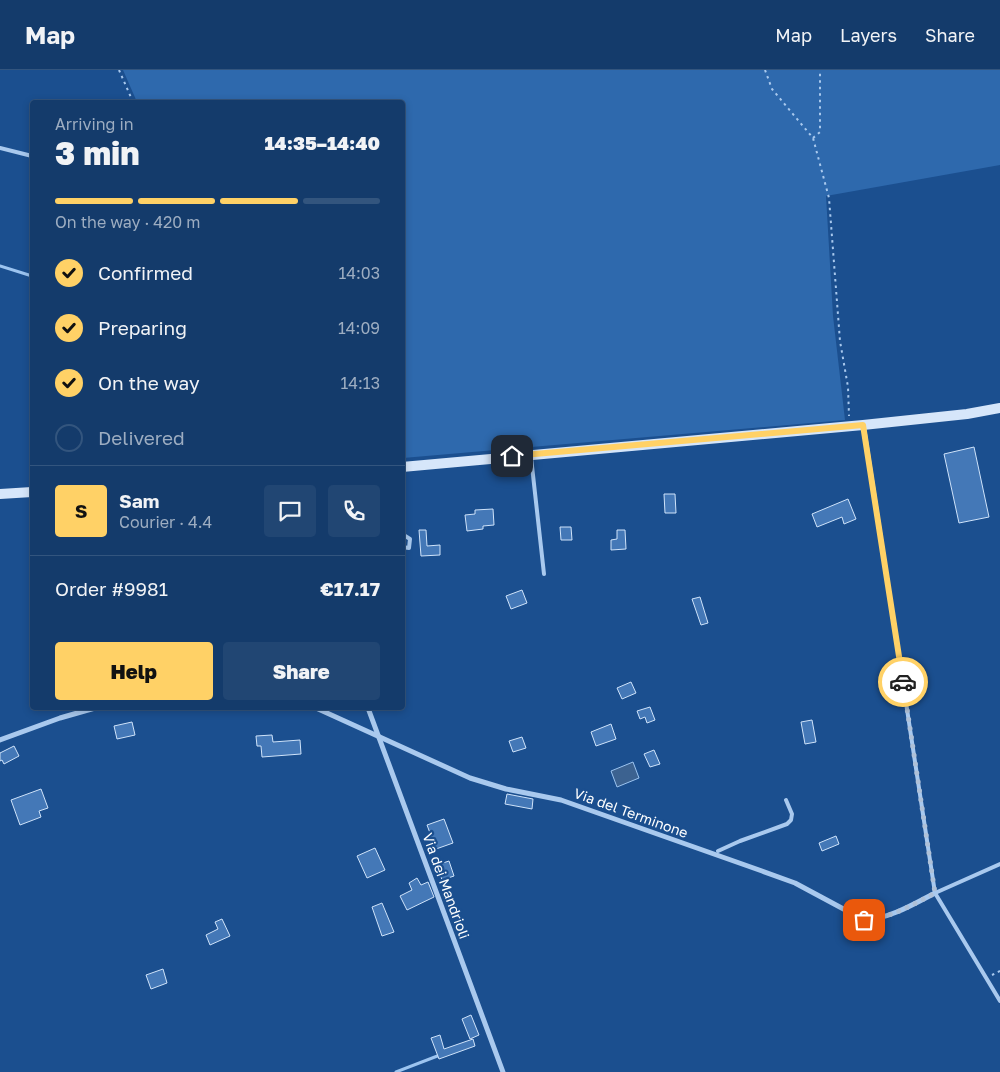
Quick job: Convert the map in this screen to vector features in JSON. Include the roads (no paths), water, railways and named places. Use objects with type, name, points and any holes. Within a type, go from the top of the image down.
[{"type":"main road","points":[[405,467],[920,420],[1000,408]]},
{"type":"main road","points":[[0,494],[30,492]]},
{"type":"street","points":[[0,740],[88,710]]},
{"type":"street","name":"Via del Terminone","points":[[320,710],[470,778],[506,789],[561,800],[794,883],[864,920],[873,920],[906,908],[935,893]]},
{"type":"street","name":"Via dei Mandrioli","points":[[369,710],[503,1072]]},
{"type":"lane","points":[[0,148],[30,156]]},
{"type":"lane","points":[[863,425],[935,893],[1000,1002]]},
{"type":"lane","points":[[530,455],[544,574]]},
{"type":"lane","points":[[405,536],[410,539],[409,548],[405,547]]},
{"type":"lane","points":[[718,851],[787,824],[792,820],[792,814],[786,800]]},
{"type":"lane","points":[[935,893],[1000,864]]},
{"type":"waterway","points":[[0,266],[30,275]]},
{"type":"waterway","points":[[396,1072],[440,1055]]}]
